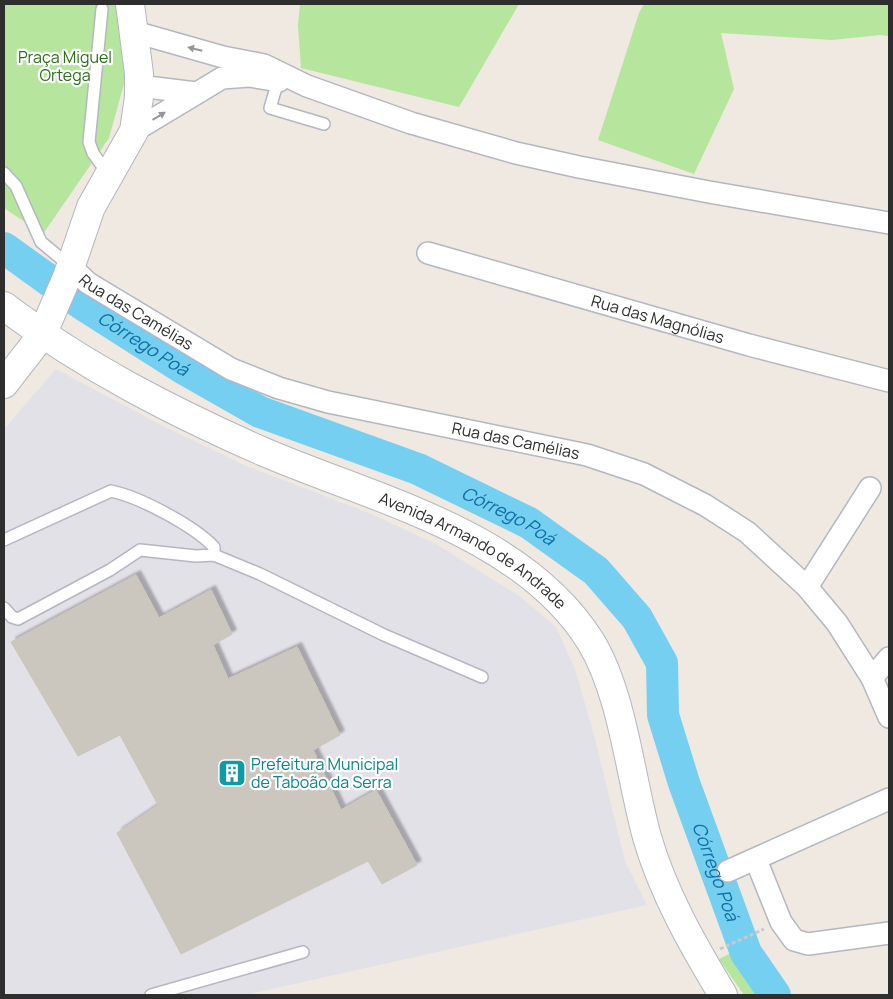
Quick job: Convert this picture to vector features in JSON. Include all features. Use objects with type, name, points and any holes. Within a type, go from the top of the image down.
[{"type":"street","points":[[6,377],[46,329],[69,271],[91,207],[134,131],[139,86],[135,32],[130,4]]},
{"type":"street","points":[[135,32],[223,57],[264,65],[306,86],[411,123],[561,163],[709,192],[889,222]]},
{"type":"street","points":[[222,78],[223,57]]},
{"type":"street","points":[[134,131],[222,78],[249,76],[306,86]]},
{"type":"street","points":[[139,86],[196,93]]},
{"type":"street","name":"Rua das Magnólias","points":[[428,253],[749,345],[889,380]]},
{"type":"street","name":"Rua das Camélias","points":[[69,271],[231,369],[280,388],[328,402],[587,455],[644,474],[705,505],[747,532],[807,587],[837,623],[872,678],[889,717]]},
{"type":"street","name":"Avenida Armando de Andrade","points":[[4,306],[46,329],[99,369],[184,414],[264,452],[424,516],[490,548],[532,576],[569,611],[592,643],[606,671],[648,840],[660,875],[678,915],[723,995]]},
{"type":"street","points":[[807,587],[870,488]]},
{"type":"street","points":[[872,678],[889,658]]},
{"type":"street","points":[[728,871],[889,800]]},
{"type":"street","points":[[756,860],[780,922],[794,940],[808,944],[889,933]]},
{"type":"lane","points":[[102,9],[88,142],[93,153],[108,174]]},
{"type":"lane","points":[[278,81],[270,106],[271,110],[324,124]]},
{"type":"lane","points":[[4,172],[16,186],[41,242],[69,271]]},
{"type":"lane","points":[[4,540],[112,491],[128,494],[196,532],[214,547],[214,555]]},
{"type":"lane","points":[[4,608],[12,617],[18,619],[110,570],[140,550],[196,556],[214,555],[260,574],[384,635],[482,677]]},
{"type":"lane","points":[[151,995],[303,952]]},
{"type":"path","points":[[718,950],[751,935]]},
{"type":"shaded area","points":[[56,369],[161,425],[242,464],[369,513],[436,544],[521,597],[556,627],[575,669],[594,735],[625,861],[647,905],[245,995],[4,995],[4,429]]},
{"type":"green space","name":"Praça Miguel Ortega","points":[[4,4],[123,4],[127,73],[109,138],[43,234],[4,208]]},
{"type":"green space","points":[[300,4],[519,4],[459,107],[301,68],[298,26]]},
{"type":"green space","points":[[644,4],[889,4],[889,36],[880,35],[832,40],[721,33],[734,89],[694,174],[598,140],[639,13]]},
{"type":"green space","points":[[752,942],[769,981],[778,995],[744,995],[719,959]]},
{"type":"building","name":"Prefeitura Municipal de Taboão da Serra","points":[[136,575],[159,618],[211,590],[232,634],[213,645],[228,679],[297,647],[340,735],[313,750],[341,810],[376,790],[417,865],[382,884],[368,861],[181,954],[117,833],[158,805],[120,735],[78,756],[11,642]]},
{"type":"waterway","name":"Córrego Poá","points":[[4,248],[82,304],[181,367],[260,412],[418,469],[529,523],[596,571],[637,618],[662,663],[663,715],[684,783],[746,953],[775,995]]},
{"type":"place","name":"Prefeitura Municipal de Taboão da Serra","points":[[232,773]]}]
